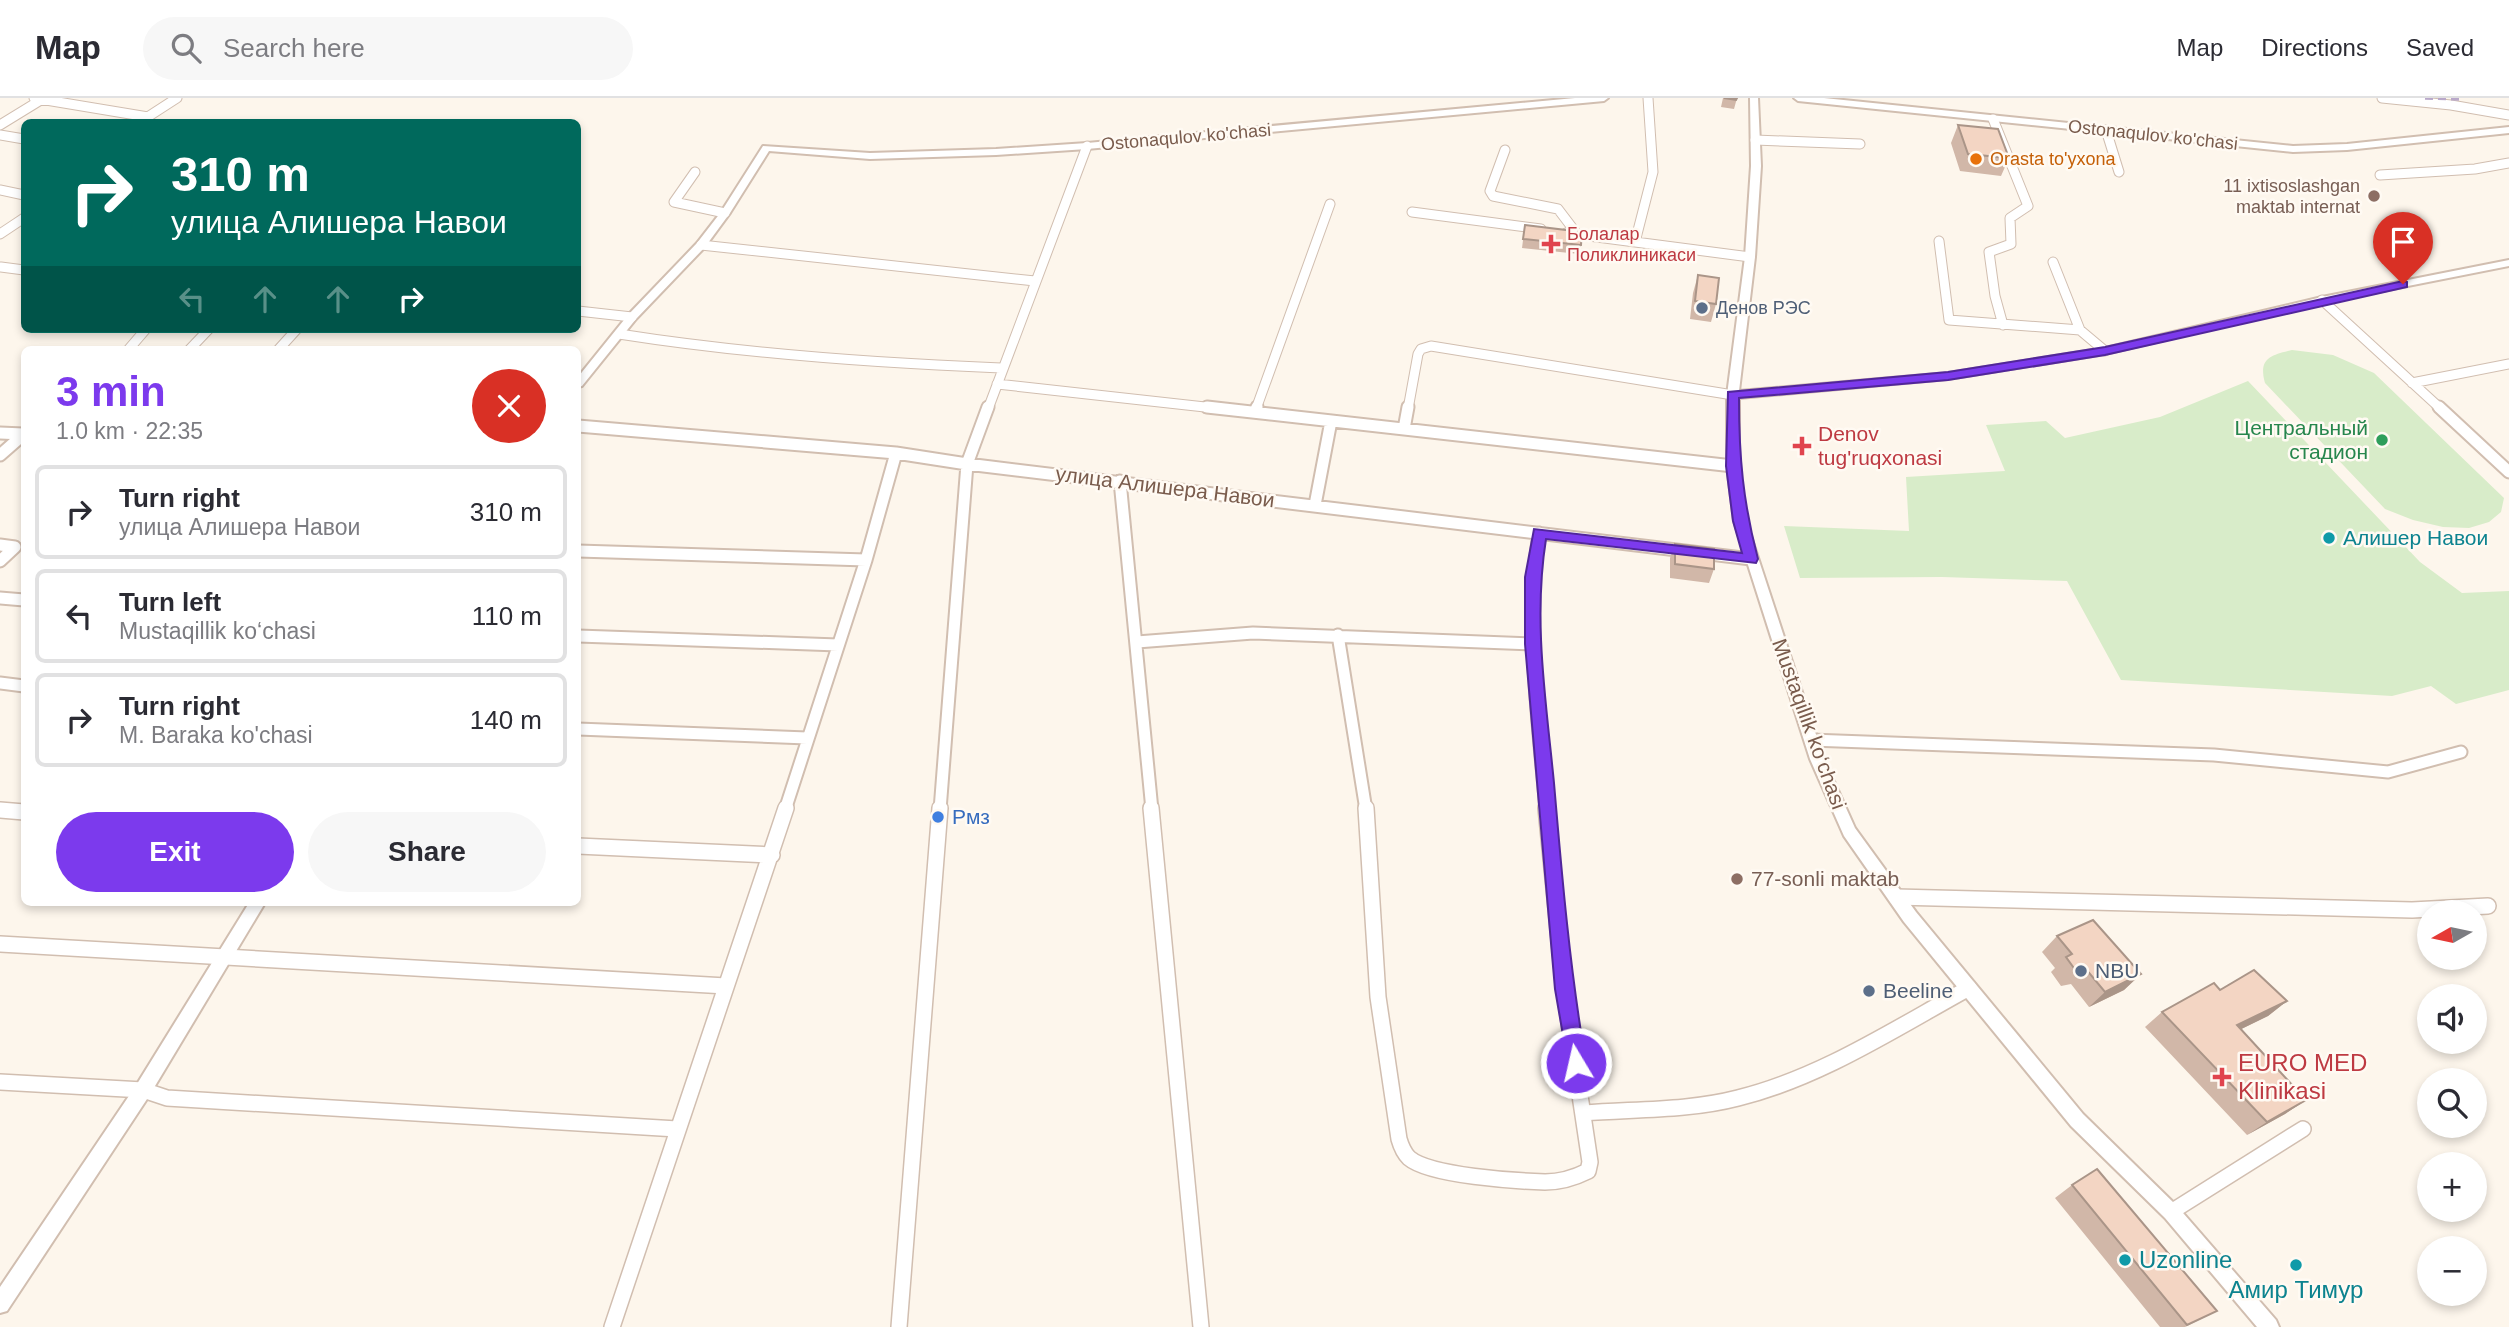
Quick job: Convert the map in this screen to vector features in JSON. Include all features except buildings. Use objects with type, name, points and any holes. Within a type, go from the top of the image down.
[{"type":"street","points":[[0,125],[40,98],[148,117]]},
{"type":"street","points":[[145,119],[177,98]]},
{"type":"street","name":"Ostonaqulov ko'chasi","points":[[725,212],[766,148],[870,156],[1087,146],[1604,98]]},
{"type":"street","points":[[1635,242],[1653,172],[1648,98]]},
{"type":"street","name":"Mustaqillik ko‘chasi","points":[[1754,98],[1755,140],[1749,257],[1733,395],[1733,466],[1741,521],[1751,559],[1811,740],[1849,832],[1896,897],[2077,1120],[2171,1212],[2269,1327]]},
{"type":"street","name":"Ostonaqulov ko'chasi","points":[[1798,98],[2293,149],[2329,149],[2440,135],[2509,130]]},
{"type":"street","points":[[2382,98],[2451,105],[2509,115]]},
{"type":"street","points":[[1993,119],[2028,206],[2010,218],[2011,244],[1989,252],[1995,296],[2003,325]]},
{"type":"street","points":[[2106,130],[2119,172]]},
{"type":"street","points":[[0,135],[21,138]]},
{"type":"street","points":[[1755,140],[1860,144]]},
{"type":"street","points":[[899,1327],[967,464],[1087,146]]},
{"type":"street","points":[[1505,150],[1490,191],[1493,196],[1558,209],[1577,234]]},
{"type":"street","points":[[2380,175],[2475,169],[2509,163]]},
{"type":"street","points":[[581,380],[632,317],[701,245],[725,212],[677,205],[674,202],[695,173]]},
{"type":"street","points":[[0,190],[21,194]]},
{"type":"street","points":[[1255,412],[1330,204]]},
{"type":"street","points":[[1412,212],[1749,257]]},
{"type":"street","points":[[0,234],[21,220]]},
{"type":"street","points":[[1939,241],[1948,319],[2080,330]]},
{"type":"street","points":[[701,245],[1035,281]]},
{"type":"street","points":[[2053,262],[2080,330],[2105,351]]},
{"type":"street","points":[[1404,429],[1418,354],[1421,349],[1431,346],[1733,395],[1948,376],[2105,351],[2322,300],[2509,263]]},
{"type":"street","points":[[1,267],[21,270]]},
{"type":"street","points":[[2322,300],[2509,471]]},
{"type":"street","points":[[581,311],[632,317]]},
{"type":"street","points":[[193,346],[205,333]]},
{"type":"street","points":[[282,346],[293,333]]},
{"type":"street","points":[[619,334],[683,345],[794,357],[1001,368]]},
{"type":"street","points":[[2412,383],[2509,364]]},
{"type":"street","points":[[997,384],[1733,466]]},
{"type":"street","points":[[1315,505],[1331,421]]},
{"type":"street","name":"улица Алишера Навои","points":[[581,426],[896,453],[967,464],[1751,559]]},
{"type":"street","points":[[0,433],[21,434]]},
{"type":"street","points":[[0,455],[21,437]]},
{"type":"street","points":[[612,1327],[772,855],[807,738],[866,560],[896,453]]},
{"type":"street","points":[[1120,481],[1201,1327]]},
{"type":"street","points":[[1338,635],[1366,807],[1378,997],[1399,1139],[1405,1154],[1413,1161],[1437,1169],[1529,1181],[1555,1183],[1570,1180],[1588,1171],[1590,1162],[1564,989],[1533,644],[1532,577],[1539,533]]},
{"type":"street","points":[[0,545],[20,543]]},
{"type":"street","points":[[0,561],[20,543]]},
{"type":"street","points":[[581,551],[866,560]]},
{"type":"street","points":[[0,597],[21,600]]},
{"type":"street","points":[[1136,642],[1253,633],[1533,644]]},
{"type":"street","points":[[581,636],[838,645]]},
{"type":"street","points":[[0,683],[21,686]]},
{"type":"street","points":[[581,729],[807,738]]},
{"type":"street","points":[[1811,740],[2214,755],[2388,772],[2461,752]]},
{"type":"street","points":[[0,810],[21,812]]},
{"type":"street","points":[[581,846],[772,855]]},
{"type":"street","points":[[1896,897],[2412,910],[2488,906]]},
{"type":"street","points":[[0,1304],[143,1090],[255,906]]},
{"type":"street","points":[[0,944],[726,986]]},
{"type":"street","points":[[1584,1113],[1714,1102],[1757,1093],[1840,1058],[1969,988]]},
{"type":"street","points":[[0,1082],[143,1090],[167,1098],[677,1129]]},
{"type":"street","points":[[2171,1212],[2303,1129]]},
{"type":"green space","name":"Центральный стадион","points":[[2292,350],[2333,355],[2374,373],[2504,498],[2501,512],[2489,522],[2469,528],[2443,527],[2413,520],[2385,509],[2265,383],[2263,368],[2268,359]]},
{"type":"green space","points":[[2248,381],[2420,562],[2462,593],[2509,591],[2509,690],[2456,704],[2431,686],[2392,696],[2121,680],[2067,581],[1942,577],[1800,578],[1784,526],[1909,531],[1906,477],[2005,471],[1986,425],[2046,421],[2065,438],[2160,417]]},
{"type":"railway","points":[[2425,98],[2461,99]]},
{"type":"place","name":"Orasta to'yxona","points":[[1976,159]]},
{"type":"place","name":"11 ixtisoslashgan maktab internat","points":[[2374,196]]},
{"type":"place","name":"Болалар Поликлиникаси","points":[[1551,244]]},
{"type":"place","name":"Денов РЭС","points":[[1702,308]]},
{"type":"place","name":"Центральный стадион","points":[[2382,440]]},
{"type":"place","name":"Denov tug'ruqxonasi","points":[[1802,446]]},
{"type":"place","name":"Алишер Навои","points":[[2329,538]]},
{"type":"place","name":"Рмз","points":[[938,817]]},
{"type":"place","name":"77-sonli maktab","points":[[1737,879]]},
{"type":"place","name":"NBU","points":[[2081,971]]},
{"type":"place","name":"Beeline","points":[[1869,991]]},
{"type":"place","name":"EURO MED Klinikasi","points":[[2222,1077]]},
{"type":"place","name":"Uzonline","points":[[2125,1260]]},
{"type":"place","name":"Амир Тимур","points":[[2296,1265]]},
{"type":"route","points":[[1576,1063],[1564,989],[1533,644],[1532,577],[1539,533],[1751,559],[1741,521],[1733,466],[1733,395],[1948,376],[2105,351],[2322,300],[2403,284]]}]
